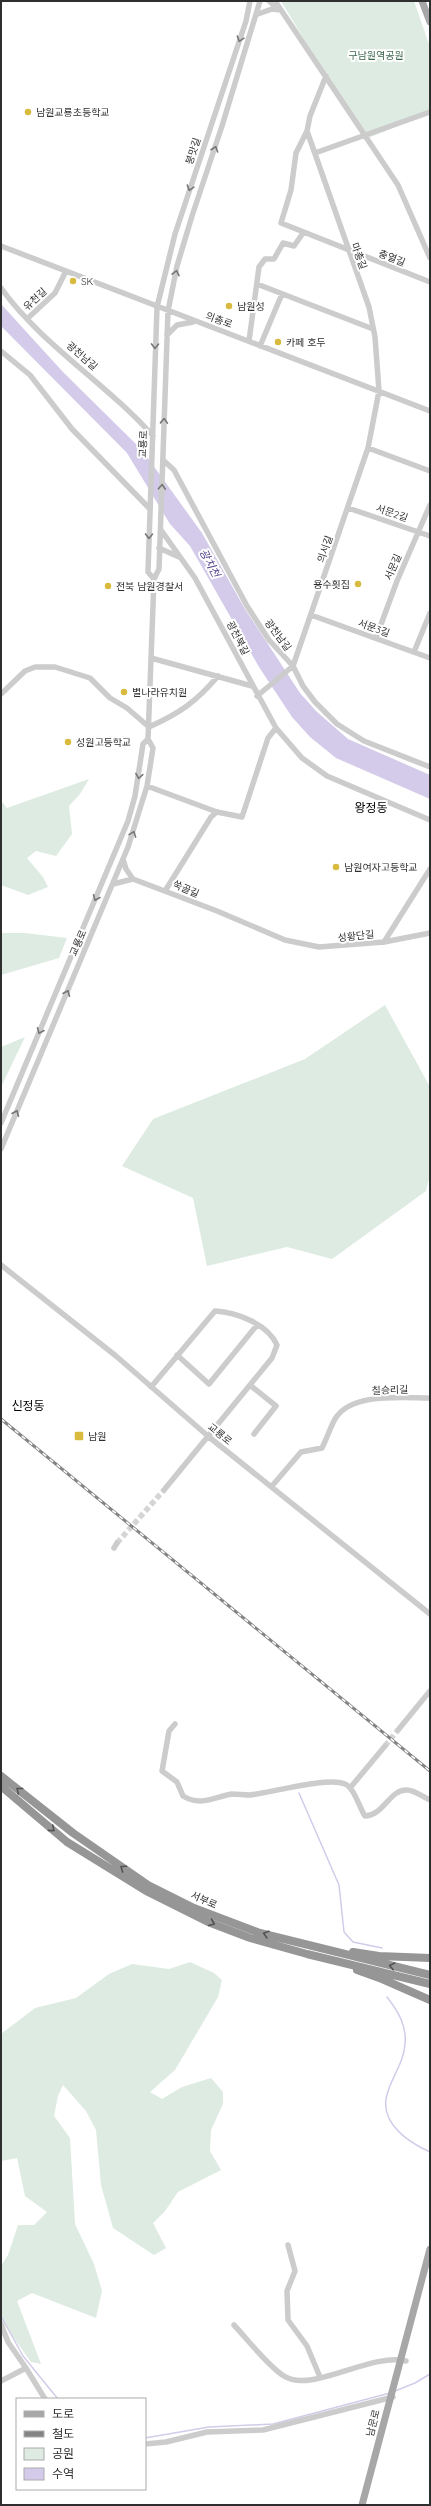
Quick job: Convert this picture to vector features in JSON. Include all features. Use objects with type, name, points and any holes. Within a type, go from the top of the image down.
[{"type":"highway","name":"서부로","points":[[1,1776],[73,1833],[148,1885],[230,1922],[308,1945],[430,1975]]},
{"type":"highway","name":"서부로","points":[[1,1786],[67,1842],[148,1892],[208,1922],[250,1938],[307,1954],[430,1984]]},
{"type":"highway","points":[[308,1945],[379,1956],[430,1958]]},
{"type":"highway","points":[[307,1954],[382,1979],[430,2000]]},
{"type":"main road","points":[[422,1],[430,22]]},
{"type":"main road","name":"남문로","points":[[367,2505],[394,2386],[403,2360],[404,2347],[430,2249]]},
{"type":"main road","name":"남문로","points":[[362,2505],[392,2397]]},
{"type":"street","name":"붕맛길","points":[[157,307],[175,234],[246,21],[250,1]]},
{"type":"street","name":"붕맛길","points":[[168,311],[177,266],[258,14],[260,1]]},
{"type":"street","points":[[269,1],[281,10]]},
{"type":"street","points":[[275,1],[398,185],[430,258]]},
{"type":"street","points":[[258,14],[272,9],[281,10]]},
{"type":"street","points":[[307,131],[310,116],[326,76]]},
{"type":"street","points":[[315,153],[430,112]]},
{"type":"street","name":"마총길","points":[[307,131],[347,251],[369,307],[373,328],[379,391]]},
{"type":"street","name":"충열길","points":[[307,131],[296,153],[291,190],[281,222],[303,233],[347,251],[430,282]]},
{"type":"street","points":[[249,341],[258,272],[262,261],[274,259],[282,243],[294,246],[303,233]]},
{"type":"street","name":"의총로","points":[[1,246],[430,411]]},
{"type":"street","name":"유천길","points":[[28,318],[55,293],[66,271]]},
{"type":"street","points":[[257,284],[373,328]]},
{"type":"street","name":"광천남길","points":[[1,288],[28,318],[119,401],[153,436]]},
{"type":"street","points":[[260,346],[282,294]]},
{"type":"street","name":"교룡로","points":[[154,579],[148,572],[157,307]]},
{"type":"street","name":"교룡로","points":[[1,1149],[113,884],[123,859],[147,786],[153,748],[148,739],[154,579],[159,569],[161,530],[160,514],[168,311]]},
{"type":"street","points":[[167,335],[182,323],[200,323]]},
{"type":"street","points":[[1,351],[30,375],[72,430],[149,508]]},
{"type":"street","name":"의서길","points":[[291,669],[368,448],[379,391]]},
{"type":"street","points":[[368,448],[430,471]]},
{"type":"street","name":"광천남길","points":[[163,460],[174,470],[247,606],[269,640],[303,686],[337,724],[372,745],[430,767]]},
{"type":"street","name":"서문길","points":[[376,638],[430,505]]},
{"type":"street","name":"서문2길","points":[[348,508],[430,536]]},
{"type":"street","name":"광천북길","points":[[161,530],[204,594],[252,686],[276,728],[302,758],[327,776],[430,820]]},
{"type":"street","points":[[159,548],[172,552],[181,558]]},
{"type":"street","points":[[414,652],[430,614]]},
{"type":"street","name":"서문3길","points":[[311,615],[430,658]]},
{"type":"street","points":[[151,658],[252,686]]},
{"type":"street","points":[[1,694],[25,671],[35,667],[55,667],[90,678],[110,698],[127,708],[149,727],[178,714],[194,703],[218,676]]},
{"type":"street","points":[[258,696],[291,669]]},
{"type":"street","points":[[147,786],[217,812],[242,817],[268,738],[276,728]]},
{"type":"street","name":"교룡로","points":[[1,1123],[128,821],[135,796],[143,744],[148,739]]},
{"type":"street","name":"쑥골길","points":[[217,812],[211,817],[165,891],[285,940]]},
{"type":"street","points":[[123,859],[126,869],[133,879],[165,891]]},
{"type":"street","points":[[384,942],[430,869]]},
{"type":"street","points":[[113,884],[133,879]]},
{"type":"street","name":"성황단길","points":[[285,940],[332,947],[384,942],[430,934]]},
{"type":"street","name":"교룡로","points":[[1,1265],[151,1386],[209,1437],[430,1614]]},
{"type":"street","points":[[151,1386],[215,1311],[249,1319],[275,1341],[276,1350],[250,1385],[209,1437],[164,1490]]},
{"type":"street","points":[[177,1355],[209,1384],[257,1325]]},
{"type":"street","points":[[250,1385],[276,1406],[254,1434]]},
{"type":"street","name":"칠승리길","points":[[272,1486],[301,1452],[322,1448],[335,1419],[347,1408],[371,1399],[430,1398]]},
{"type":"street","points":[[398,1730],[430,1691]]},
{"type":"street","points":[[175,1724],[169,1731],[162,1771],[177,1782],[183,1796],[192,1800],[204,1802],[233,1794],[250,1795],[314,1783],[340,1783],[350,1788],[365,1816],[377,1812],[400,1790],[408,1789],[430,1800]]},
{"type":"street","points":[[350,1788],[385,1746]]},
{"type":"street","points":[[288,2245],[295,2271],[287,2291],[288,2320],[307,2346],[320,2377]]},
{"type":"street","points":[[1,2324],[8,2342],[44,2398]]},
{"type":"street","points":[[234,2325],[282,2376],[298,2382],[389,2358],[403,2360]]},
{"type":"street","points":[[1,2380],[26,2368]]},
{"type":"street","points":[[146,2444],[166,2442],[207,2432],[263,2430],[392,2397]]},
{"type":"green space","name":"구남원역공원","points":[[281,1],[414,1],[430,47],[430,113],[368,138],[326,76]]},
{"type":"green space","points":[[89,779],[80,794],[69,806],[72,834],[56,856],[36,851],[27,858],[43,877],[48,887],[28,895],[1,885],[1,801],[7,808]]},
{"type":"green space","points":[[1,933],[25,933],[67,938],[59,958],[1,975]]},
{"type":"green space","points":[[385,1005],[430,1087],[430,1175],[426,1191],[332,1259],[287,1247],[207,1266],[193,1198],[122,1166],[153,1119],[305,1059]]},
{"type":"green space","points":[[25,1037],[2,1085],[1,1089],[1,1047]]},
{"type":"green space","points":[[190,1962],[214,1973],[222,1980],[218,1997],[175,2070],[150,2092],[162,2099],[182,2087],[211,2078],[223,2092],[223,2104],[211,2130],[210,2151],[221,2170],[178,2192],[165,2211],[153,2223],[166,2248],[154,2255],[113,2228],[101,2185],[96,2130],[86,2111],[63,2085],[58,2096],[54,2116],[70,2138],[75,2224],[94,2264],[102,2291],[96,2318],[32,2293],[17,2301],[41,2364],[31,2362],[1,2320],[1,2266],[8,2255],[18,2225],[34,2225],[47,2212],[25,2196],[17,2158],[1,2161],[1,2034],[35,2008],[76,1998],[109,1974],[132,1964],[169,1969]]},
{"type":"water","name":"광치천","points":[[1,304],[63,372],[142,450],[202,533],[245,609],[300,693],[316,711],[348,739],[430,775],[430,799],[336,758],[310,737],[292,717],[259,667],[190,546],[170,524],[127,453],[1,326]]},
{"type":"waterway","points":[[299,1793],[339,1885],[344,1932],[353,1942],[382,1948]]},
{"type":"waterway","points":[[387,1997],[401,2019],[405,2031],[404,2051],[386,2099],[388,2117],[393,2125],[406,2138],[430,2152]]},
{"type":"waterway","points":[[1,2316],[23,2356],[57,2398]]},
{"type":"waterway","points":[[395,2391],[415,2383],[430,2374]]},
{"type":"waterway","points":[[146,2438],[209,2427],[273,2424],[390,2393]]},
{"type":"tunnel","points":[[117,1543],[164,1490]]},
{"type":"tunnel","points":[[385,1746],[398,1730]]},
{"type":"railway","points":[[1,1419],[430,1771]]},
{"type":"place","name":"남원교룡초등학교","points":[[28,112]]},
{"type":"place","name":"SK","points":[[73,281]]},
{"type":"place","name":"남원성","points":[[229,306]]},
{"type":"place","name":"카페 호두","points":[[278,342]]},
{"type":"place","name":"용수횟집","points":[[358,584]]},
{"type":"place","name":"전북 남원경찰서","points":[[108,586]]},
{"type":"place","name":"별나라유치원","points":[[124,692]]},
{"type":"place","name":"성원고등학교","points":[[68,742]]},
{"type":"place","name":"남원여자고등학교","points":[[336,867]]},
{"type":"place","name":"남원","points":[[79,1436]]},
{"type":"district","name":"왕정동","points":[[371,807]]},
{"type":"district","name":"신정동","points":[[28,1405]]}]
